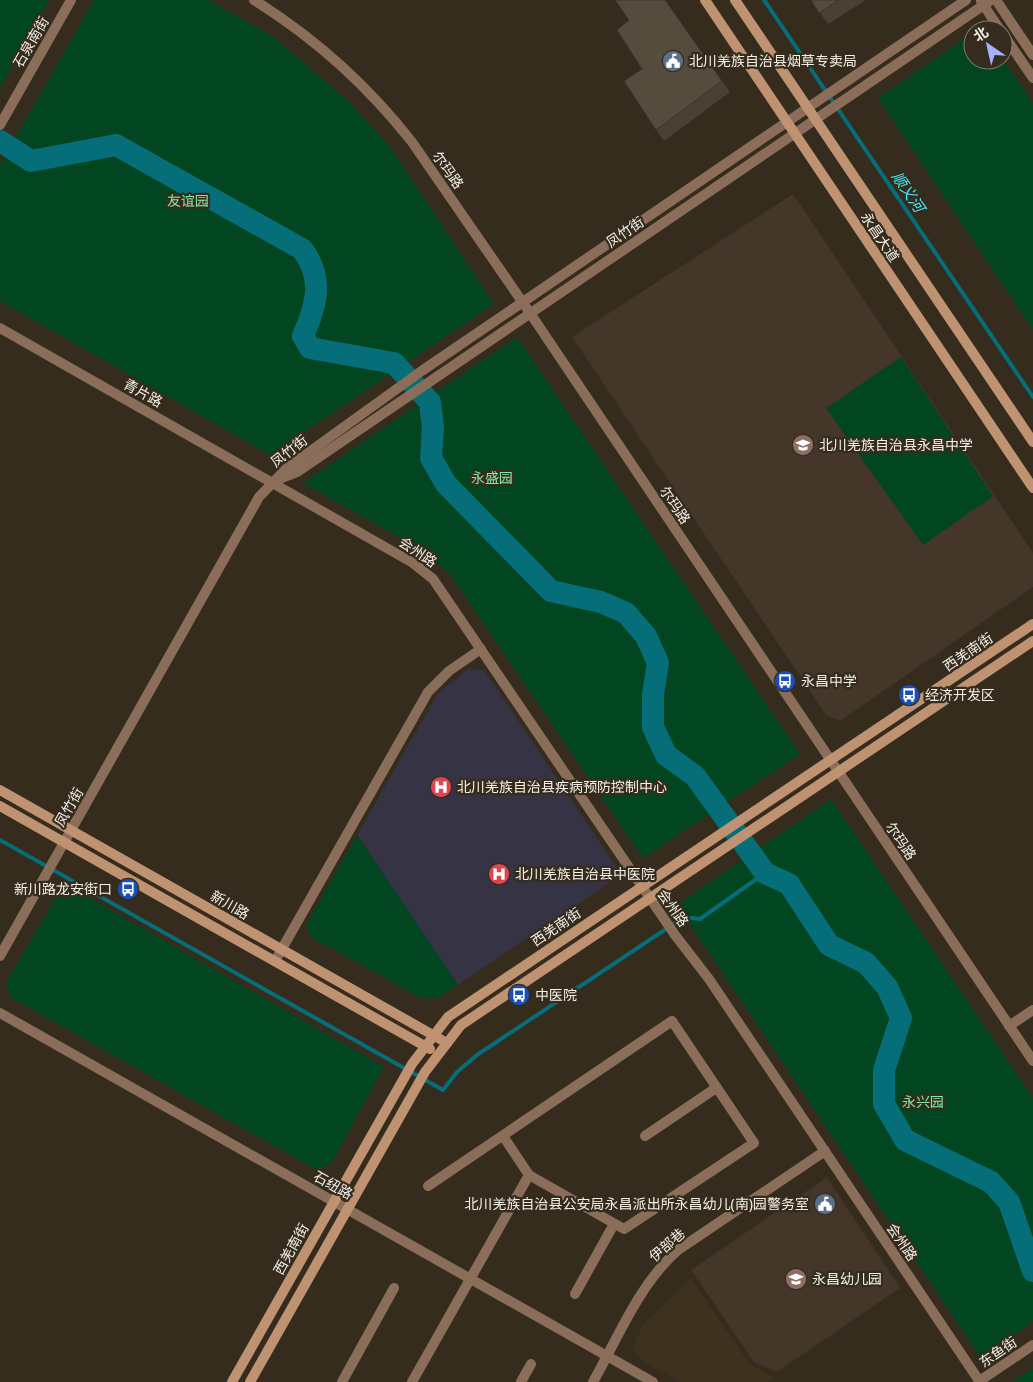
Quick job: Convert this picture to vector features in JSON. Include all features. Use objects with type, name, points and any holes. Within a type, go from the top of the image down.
[{"type":"main road","name":"永昌大道","points":[[705,0],[1033,488]]},
{"type":"main road","name":"永昌大道","points":[[734,0],[1033,442]]},
{"type":"main road","name":"西羌南街","points":[[232,1382],[412,1064],[448,1017],[1033,624]]},
{"type":"main road","name":"西羌南街","points":[[250,1382],[425,1072],[461,1024],[1033,641]]},
{"type":"main road","name":"新川路","points":[[0,790],[447,1043]]},
{"type":"main road","name":"新川路","points":[[0,806],[439,1054]]},
{"type":"street","name":"石泉南街","points":[[0,124],[70,0]]},
{"type":"street","name":"尔玛路","points":[[254,0],[276,14],[329,55],[394,119],[430,168],[530,313],[1033,1061]]},
{"type":"street","name":"凤竹街","points":[[0,956],[259,498],[287,468],[423,370],[966,0]]},
{"type":"street","points":[[996,0],[1033,55]]},
{"type":"street","name":"凤竹街","points":[[273,482],[297,472],[851,96],[985,2]]},
{"type":"street","points":[[985,2],[995,20]]},
{"type":"street","points":[[1013,49],[1033,78]]},
{"type":"street","name":"青片路","points":[[0,328],[273,482]]},
{"type":"street","name":"会州路","points":[[273,482],[424,570],[441,589],[675,935],[709,979],[979,1382]]},
{"type":"street","points":[[275,961],[428,692],[449,671],[481,649]]},
{"type":"street","points":[[1009,1026],[1033,1010]]},
{"type":"street","name":"石纽路","points":[[0,1013],[653,1382]]},
{"type":"street","points":[[428,1186],[672,1021],[754,1143],[624,1229],[529,1176],[503,1136]]},
{"type":"street","points":[[644,1136],[716,1088]]},
{"type":"street","name":"伊部巷","points":[[593,1382],[651,1279],[663,1263],[678,1250],[825,1151]]},
{"type":"street","points":[[412,1382],[529,1176]]},
{"type":"street","points":[[575,1294],[614,1224]]},
{"type":"street","points":[[342,1382],[394,1288]]},
{"type":"street","name":"东鱼街","points":[[979,1382],[1033,1344]]},
{"type":"street","points":[[521,1382],[531,1364]]},
{"type":"shaded area","name":"北川羌族自治县永昌中学","points":[[793,194],[1033,553],[1033,587],[840,721],[826,715],[572,337]]},
{"type":"shaded area","name":"北川羌族自治县中医院","points":[[469,668],[485,671],[617,868],[615,879],[458,985],[357,835],[438,693]]},
{"type":"shaded area","name":"永昌幼儿园","points":[[827,1177],[900,1288],[777,1372],[754,1362],[691,1270]]},
{"type":"shaded area","points":[[691,1278],[750,1365],[773,1377],[768,1382],[681,1382],[646,1363],[633,1350],[642,1325]]},
{"type":"green space","points":[[0,0],[49,0],[0,88]]},
{"type":"green space","name":"友谊园","points":[[94,0],[208,0],[272,36],[348,101],[390,147],[494,304],[270,455],[0,301],[0,165]]},
{"type":"green space","points":[[963,39],[963,70],[1010,70],[1033,103],[1033,330],[878,98]]},
{"type":"green space","name":"永盛园","points":[[517,337],[800,754],[643,858],[450,574],[425,552],[303,483]]},
{"type":"green space","points":[[901,357],[993,496],[923,545],[826,408]]},
{"type":"green space","name":"永兴园","points":[[831,799],[1033,1098],[1033,1322],[981,1358],[677,905]]},
{"type":"green space","points":[[357,835],[458,985],[438,998],[421,998],[311,937],[306,925]]},
{"type":"green space","points":[[64,883],[384,1067],[331,1164],[315,1169],[10,997],[6,983]]},
{"type":"green space","points":[[1033,1368],[1033,1382],[1012,1382]]},
{"type":"building","name":"北川羌族自治县烟草专卖局","points":[[615,0],[665,0],[722,81],[656,130],[624,81],[642,69],[617,30],[629,20]]},
{"type":"building","points":[[811,0],[839,0],[819,13]]},
{"type":"waterway","name":"顺义河","points":[[764,0],[1033,397]]},
{"type":"waterway","points":[[0,141],[31,161],[116,145],[302,249],[309,260],[316,281],[315,302],[303,336],[310,348],[394,363],[430,402],[433,428],[431,458],[446,484],[551,591],[601,602],[626,613],[646,636],[658,663],[653,694],[653,727],[666,755],[695,776],[765,873],[789,884],[829,945],[866,963],[887,987],[901,1018],[884,1070],[884,1104],[905,1140],[991,1182],[1009,1202],[1033,1271]]},
{"type":"waterway","points":[[0,840],[443,1090],[457,1072],[477,1055],[684,917],[700,919],[765,873]]},
{"type":"place","name":"北川羌族自治县烟草专卖局","points":[[673,61]]},
{"type":"place","name":"北川羌族自治县永昌中学","points":[[803,445]]},
{"type":"place","name":"永昌中学","points":[[785,681]]},
{"type":"place","name":"经济开发区","points":[[909,695]]},
{"type":"place","name":"北川羌族自治县疾病预防控制中心","points":[[441,787]]},
{"type":"place","name":"北川羌族自治县中医院","points":[[499,874]]},
{"type":"place","name":"新川路龙安街口","points":[[128,889]]},
{"type":"place","name":"中医院","points":[[519,995]]},
{"type":"place","name":"北川羌族自治县公安局永昌派出所永昌幼儿(南)园警务室","points":[[825,1204]]},
{"type":"place","name":"永昌幼儿园","points":[[796,1279]]}]
